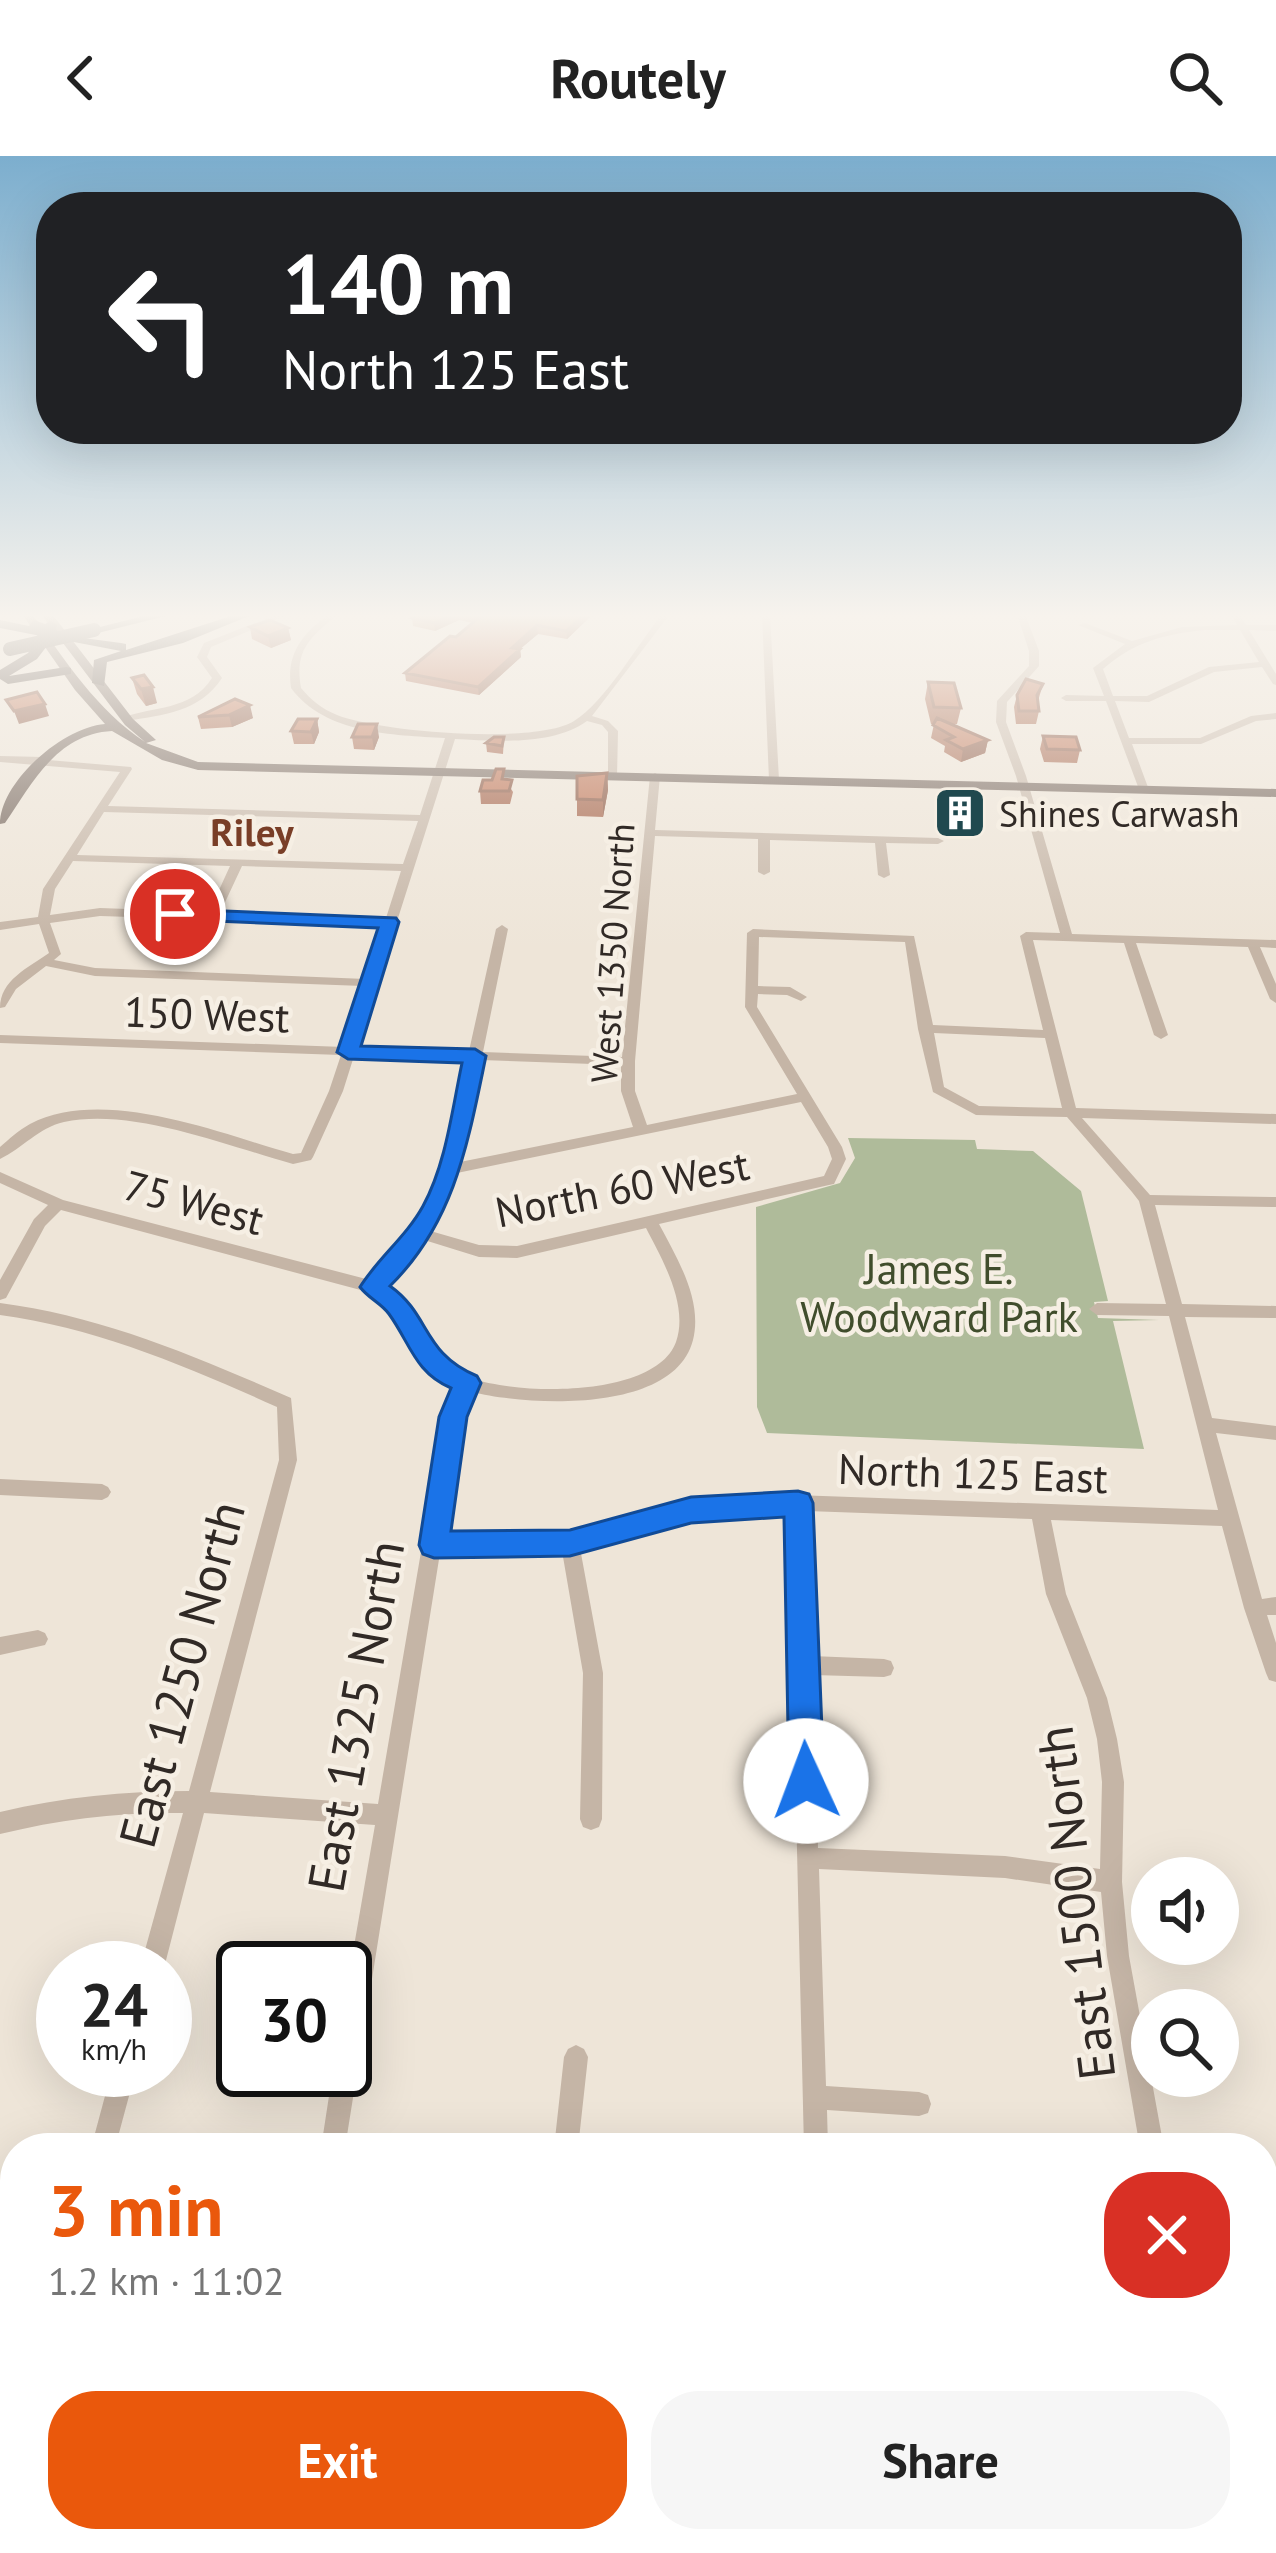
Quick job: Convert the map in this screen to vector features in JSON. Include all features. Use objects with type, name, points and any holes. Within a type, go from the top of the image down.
[{"type":"main road","points":[[0,820],[66,736],[105,726]]},
{"type":"main road","points":[[119,726],[152,754],[217,768],[1276,793]]},
{"type":"main road","points":[[121,726],[151,746],[226,760],[333,768]]},
{"type":"main road","points":[[152,754],[225,765],[267,761]]},
{"type":"street","points":[[361,726],[451,734],[543,735],[574,726]]},
{"type":"street","points":[[608,726],[614,731],[613,775]]},
{"type":"street","points":[[772,726],[774,780]]},
{"type":"street","points":[[1005,726],[1067,937]]},
{"type":"street","points":[[1118,726],[1144,790]]},
{"type":"street","points":[[1124,741],[1201,741],[1236,726]]},
{"type":"street","points":[[0,1154],[53,1119],[160,1120],[293,1159],[306,1157],[348,1052],[451,734]]},
{"type":"street","points":[[0,759],[128,769],[49,889],[43,920],[55,954],[11,987],[0,1004]]},
{"type":"street","name":"West 1350 North","points":[[642,1132],[628,1091],[628,1061],[655,776]]},
{"type":"street","points":[[180,812],[189,796]]},
{"type":"street","points":[[102,809],[424,818]]},
{"type":"street","points":[[651,833],[938,841]]},
{"type":"street","points":[[764,836],[764,872]]},
{"type":"street","points":[[880,839],[884,875]]},
{"type":"street","points":[[69,858],[407,868]]},
{"type":"street","points":[[213,916],[238,862]]},
{"type":"street","points":[[0,926],[100,912],[389,922]]},
{"type":"street","points":[[502,929],[451,1168],[434,1209],[373,1287],[396,1304],[420,1348],[441,1372],[467,1383],[542,1394],[613,1392],[670,1366],[683,1349],[686,1327],[677,1276],[651,1223]]},
{"type":"street","points":[[451,1168],[806,1097],[752,1006],[753,933],[910,938],[938,1089],[976,1111],[1276,1118]]},
{"type":"street","points":[[1276,944],[1026,936],[1070,1112],[1129,1174],[1146,1200],[1208,1425],[1227,1518],[1276,1673]]},
{"type":"street","points":[[1129,939],[1161,1035]]},
{"type":"street","points":[[1252,943],[1276,999]]},
{"type":"street","points":[[48,963],[95,972],[370,983]]},
{"type":"street","points":[[752,989],[801,997]]},
{"type":"street","points":[[925,1029],[1050,1034]]},
{"type":"street","name":"150 West","points":[[0,1039],[628,1061]]},
{"type":"street","name":"North 60 West","points":[[418,1233],[499,1253],[812,1187],[836,1171],[835,1148],[806,1097]]},
{"type":"street","name":"75 West","points":[[0,1177],[58,1204],[373,1287]]},
{"type":"street","points":[[1146,1200],[1276,1202]]},
{"type":"street","points":[[0,1294],[39,1223],[58,1204]]},
{"type":"street","name":"East 1250 North","points":[[0,1309],[56,1318],[225,1376],[285,1403],[288,1460],[159,1941]]},
{"type":"street","points":[[1097,1309],[1276,1312]]},
{"type":"street","name":"East 1325 North","points":[[366,1941],[453,1417],[467,1383]]},
{"type":"street","points":[[1208,1425],[1276,1433]]},
{"type":"street","points":[[0,1487],[102,1492]]},
{"type":"street","points":[[798,1503],[816,2133]]},
{"type":"street","name":"North 125 East","points":[[434,1545],[570,1543],[691,1510],[798,1503],[1227,1518]]},
{"type":"street","name":"East 1500 North","points":[[1040,1511],[1056,1594],[1107,1739],[1113,1782],[1111,1882],[1118,1956],[1149,2133]]},
{"type":"street","points":[[570,1543],[593,1673],[591,1819]]},
{"type":"street","points":[[1253,1608],[1276,1606]]},
{"type":"street","points":[[0,1646],[38,1639]]},
{"type":"street","points":[[803,1665],[884,1669]]},
{"type":"street","points":[[0,1823],[49,1808],[101,1802],[387,1815]]},
{"type":"street","points":[[808,1858],[1005,1868],[1111,1882]]},
{"type":"street","points":[[567,2133],[575,2057]]},
{"type":"street","points":[[107,2133],[117,2097]]},
{"type":"street","name":"East 1325 North","points":[[335,2133],[341,2097]]},
{"type":"street","points":[[815,2097],[919,2104]]},
{"type":"green space","name":"James E. Woodward Park","points":[[848,1138],[975,1140],[977,1149],[1033,1151],[1081,1191],[1108,1301],[1094,1302],[1098,1318],[1159,1320],[1113,1321],[1144,1449],[767,1433],[757,1407],[756,1207],[840,1183],[855,1158]]},
{"type":"building","points":[[294,726],[314,726],[311,732],[291,731]]},
{"type":"building","points":[[357,726],[376,726],[372,737],[352,737]]},
{"type":"building","points":[[935,726],[955,726],[988,740],[963,749],[946,740],[954,737]]},
{"type":"building","points":[[1043,736],[1076,737],[1080,750],[1047,749]]},
{"type":"building","points":[[504,737],[502,746],[486,743]]},
{"type":"building","points":[[496,769],[504,769],[502,779],[512,780],[509,791],[480,791],[483,780],[492,780]]},
{"type":"building","points":[[607,773],[603,800],[577,799],[577,776]]},
{"type":"place","name":"Shines Carwash","points":[[960,813]]},
{"type":"district","name":"Riley","points":[[252,831]]},
{"type":"route","points":[[175,914],[389,922],[348,1052],[475,1056],[451,1168],[434,1209],[398,1262],[373,1287],[396,1304],[420,1348],[441,1372],[467,1383],[453,1417],[434,1545],[570,1543],[691,1510],[798,1503],[806,1781]]}]
